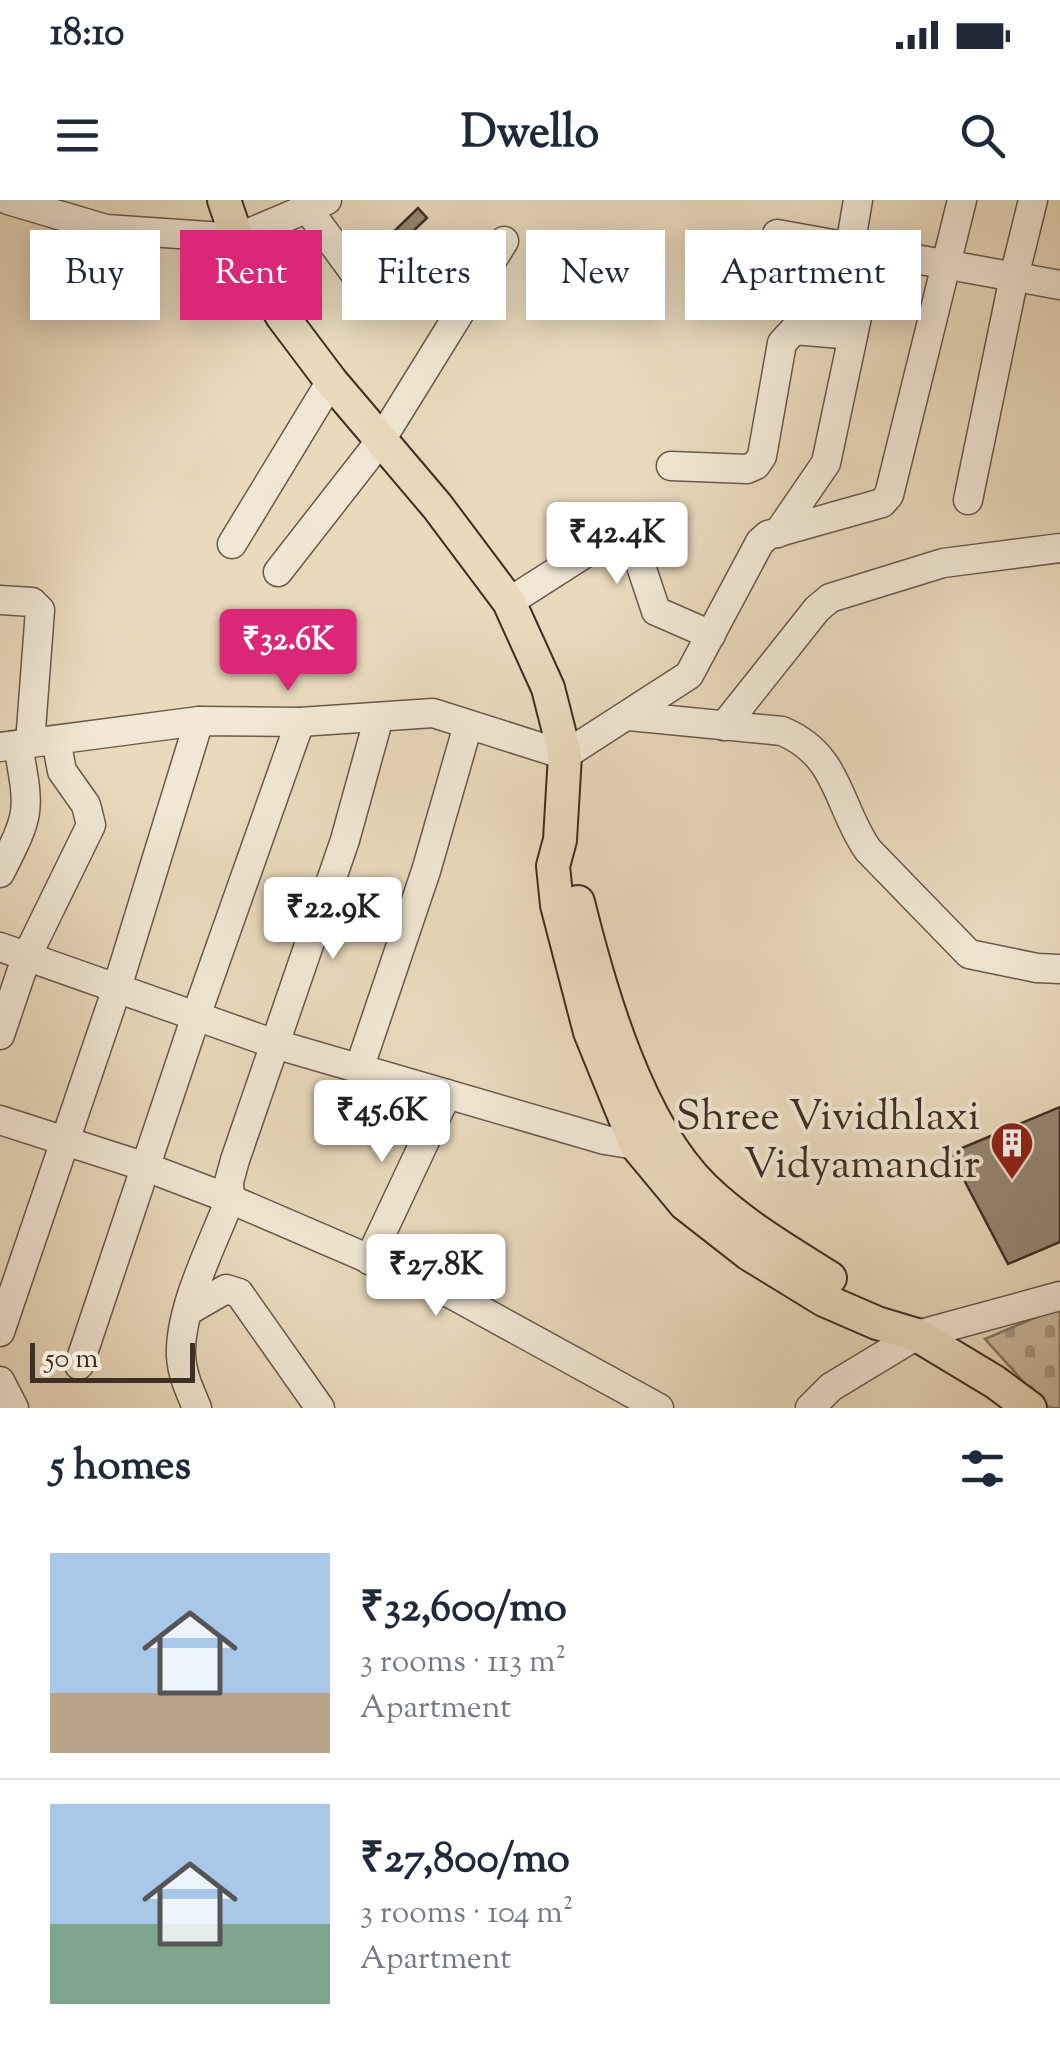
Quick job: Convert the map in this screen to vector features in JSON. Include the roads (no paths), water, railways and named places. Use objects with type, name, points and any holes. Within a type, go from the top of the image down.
[{"type":"main road","points":[[224,200],[233,230]]},
{"type":"main road","points":[[285,320],[331,381],[438,506],[509,602],[548,688],[565,755],[560,840],[553,866],[568,952],[590,1032],[685,1204],[749,1254],[824,1300],[876,1323],[917,1334],[1030,1408]]},
{"type":"street","points":[[8,200],[106,229],[180,234]]},
{"type":"street","points":[[858,200],[859,230]]},
{"type":"street","points":[[26,744],[199,722],[300,722],[432,713],[565,755],[689,675],[751,553],[768,535],[882,502],[889,495],[962,200]]},
{"type":"street","points":[[968,500],[1033,200]]},
{"type":"street","points":[[255,230],[317,203],[342,246]]},
{"type":"street","points":[[921,260],[1060,285]]},
{"type":"street","points":[[278,572],[381,440],[455,320]]},
{"type":"street","points":[[778,533],[826,463],[853,320]]},
{"type":"street","points":[[671,466],[746,469],[756,465],[762,456],[782,343],[794,330],[852,335]]},
{"type":"street","points":[[232,544],[331,381]]},
{"type":"street","points":[[509,602],[609,538],[622,535],[634,546],[656,612],[711,635]]},
{"type":"street","points":[[724,726],[830,598],[943,563],[1060,548]]},
{"type":"street","points":[[0,600],[32,602],[40,610],[26,744],[26,822],[0,873]]},
{"type":"street","points":[[629,716],[782,731],[811,747],[840,788],[858,836],[868,850],[969,954],[1036,968],[1060,968]]},
{"type":"street","points":[[196,1408],[184,1378],[181,1354],[188,1311],[230,1199],[229,1182],[235,1160],[345,840],[379,717]]},
{"type":"street","points":[[0,1332],[116,990],[199,722]]},
{"type":"street","points":[[80,1365],[196,1016],[300,722]]},
{"type":"street","points":[[359,1068],[426,871],[468,724]]},
{"type":"street","points":[[0,1035],[13,952],[92,825],[86,805],[62,771],[26,744]]},
{"type":"street","points":[[13,952],[275,1044],[605,1140],[651,1142]]},
{"type":"street","points":[[370,1260],[447,1094]]},
{"type":"street","points":[[0,1120],[230,1199],[453,1295],[659,1408]]},
{"type":"street","points":[[188,1311],[226,1289],[240,1293],[320,1408]]},
{"type":"street","points":[[810,1408],[832,1387],[917,1334],[1060,1296]]},
{"type":"street","points":[[0,1382],[14,1408]]},
{"type":"place","name":"Shree Vividhlaxi Vidyamandir","points":[[1012,1181]]}]
